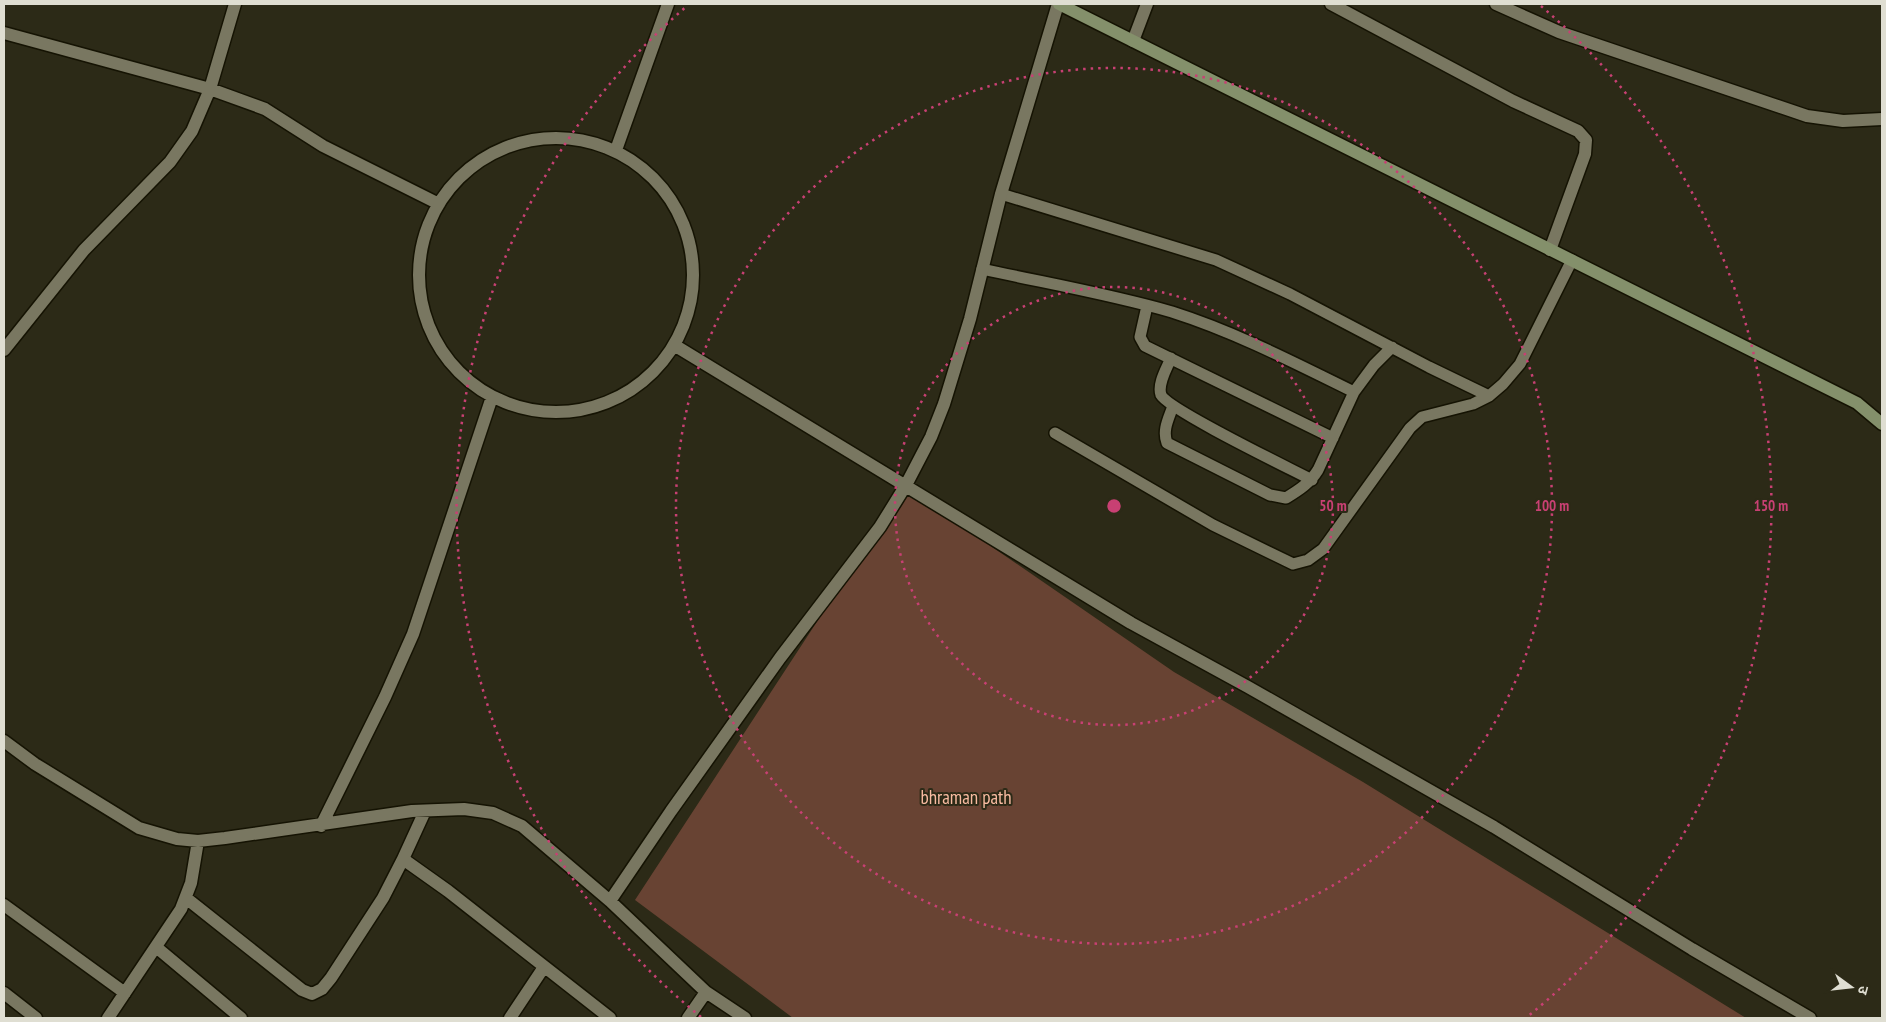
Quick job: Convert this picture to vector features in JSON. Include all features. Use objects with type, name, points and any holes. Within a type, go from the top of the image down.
[{"type":"street","points":[[4,350],[84,250],[170,162],[192,131],[210,89],[235,4]]},
{"type":"street","points":[[616,150],[668,4]]},
{"type":"street","points":[[610,901],[671,811],[780,658],[880,527],[906,485],[932,437],[970,319],[1001,194],[1058,4],[1857,403],[1882,424]]},
{"type":"street","points":[[1133,41],[1146,4]]},
{"type":"street","points":[[1331,4],[1513,101],[1578,131],[1586,140],[1585,154],[1550,250]]},
{"type":"street","points":[[1496,4],[1559,32],[1807,116],[1843,121],[1882,119]]},
{"type":"street","points":[[4,33],[210,89],[265,109],[323,146],[438,204]]},
{"type":"street","points":[[550,137],[584,140],[616,150],[647,172],[672,200],[688,235],[693,272],[692,282],[688,310],[674,345],[656,368],[633,388],[607,402],[586,408],[549,412],[520,408],[492,397],[456,369],[432,333],[420,290],[422,245],[438,204],[460,177],[486,156],[517,143],[550,137]]},
{"type":"street","points":[[674,345],[1131,623],[1486,822],[1692,949],[1810,1018]]},
{"type":"street","points":[[321,826],[385,697],[413,634],[492,397]]},
{"type":"street","points":[[4,741],[35,764],[139,828],[177,839],[198,841],[321,826],[412,811],[464,809],[493,813],[522,826],[610,901],[706,992],[745,1018]]},
{"type":"street","points":[[186,898],[302,990],[312,994],[322,989],[331,978],[383,898],[424,811]]},
{"type":"street","points":[[108,1018],[156,947],[186,898],[198,841]]},
{"type":"street","points":[[403,859],[610,1018]]},
{"type":"street","points":[[4,905],[125,993]]},
{"type":"street","points":[[156,947],[242,1018]]},
{"type":"street","points":[[512,1017],[544,967]]},
{"type":"street","points":[[688,1018],[706,992]]},
{"type":"street","points":[[4,993],[36,1018]]},
{"type":"lane","points":[[1001,194],[1216,260],[1290,294],[1429,368],[1489,396]]},
{"type":"lane","points":[[1055,433],[1213,525],[1293,564],[1308,560],[1324,549],[1410,428],[1422,417],[1473,404],[1489,396],[1503,384],[1520,364],[1572,260]]},
{"type":"lane","points":[[982,270],[1173,313],[1248,341],[1354,392]]},
{"type":"lane","points":[[1147,306],[1140,337],[1145,346],[1332,438]]},
{"type":"lane","points":[[1174,406],[1165,428],[1164,436],[1167,442],[1270,494],[1286,498],[1312,480],[1354,392],[1374,365],[1392,347]]},
{"type":"lane","points":[[1171,358],[1161,383],[1160,393],[1166,401],[1188,415],[1312,480]]},
{"type":"green space","name":"bhraman path","points":[[905,487],[1174,672],[1363,782],[1746,1018],[793,1018],[635,900]]}]
